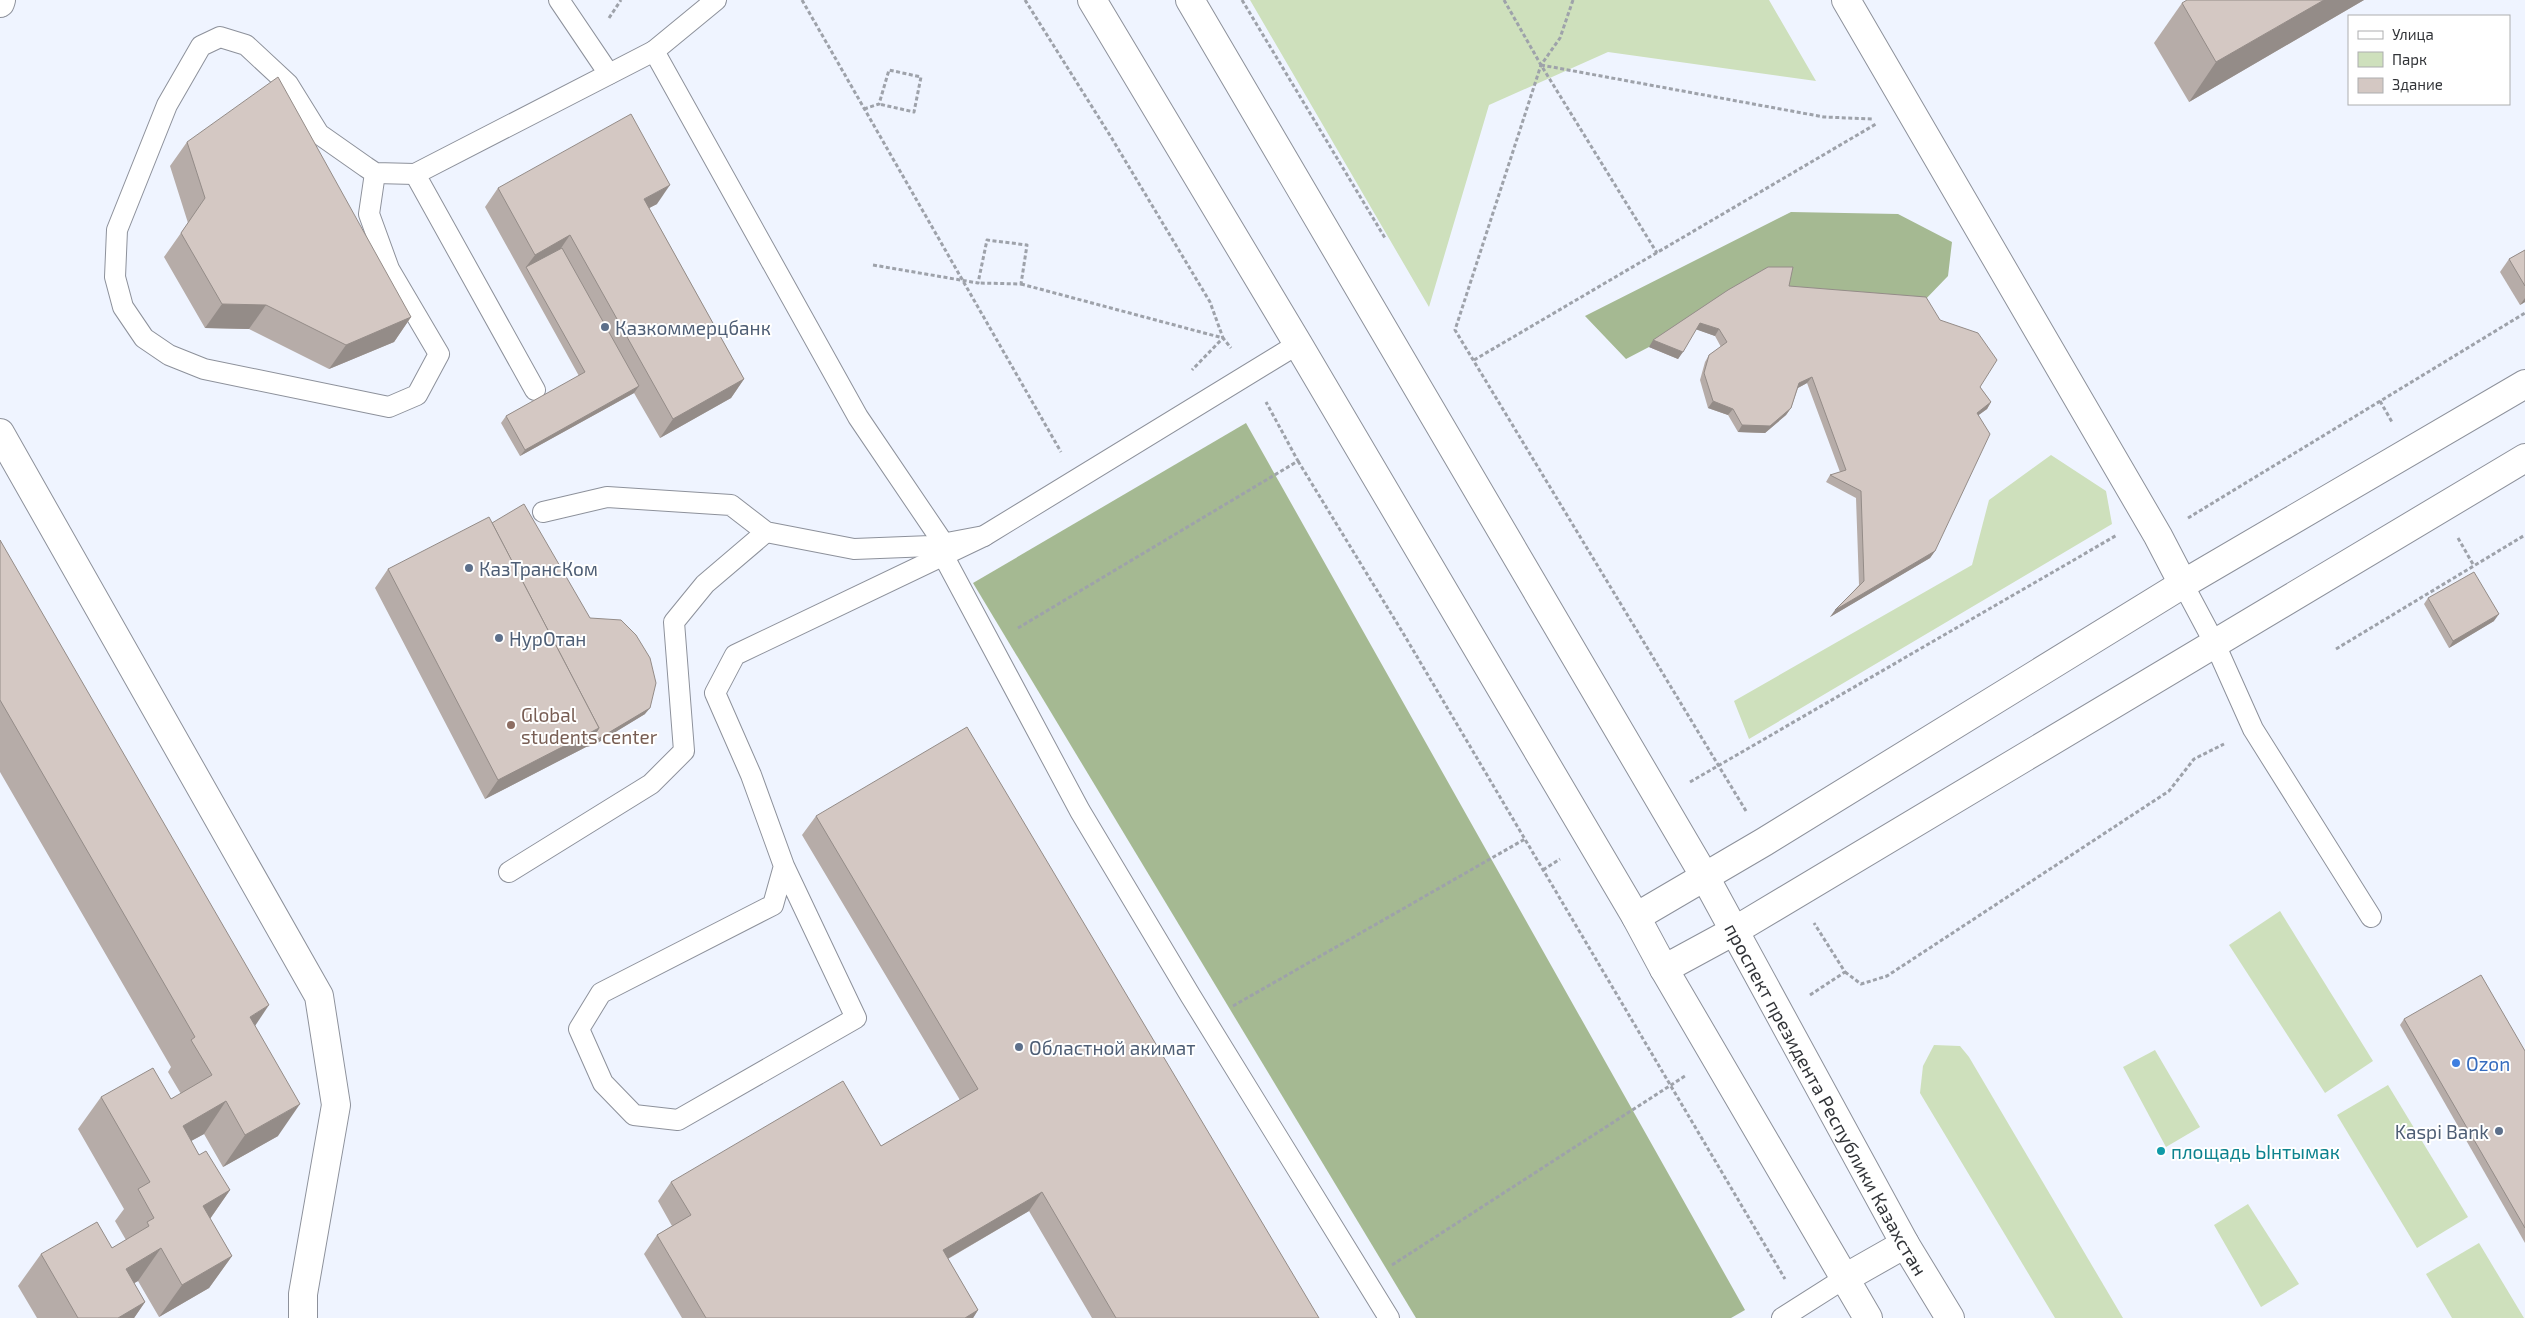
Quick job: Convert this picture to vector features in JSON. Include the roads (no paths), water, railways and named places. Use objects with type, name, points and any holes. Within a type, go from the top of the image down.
[{"type":"main road","points":[[1092,0],[1298,344],[1636,917],[1868,1318]]},
{"type":"main road","name":"проспект президента Республики Казахстан","points":[[1190,0],[1705,877],[1905,1244],[1950,1318]]},
{"type":"main road","points":[[1846,0],[2158,536],[2183,584]]},
{"type":"main road","points":[[1636,917],[1705,877],[2183,584],[2525,384]]},
{"type":"main road","points":[[0,433],[319,996],[336,1105],[303,1294],[303,1318]]},
{"type":"main road","points":[[1664,968],[1734,931],[2525,458]]},
{"type":"main road","points":[[1845,1278],[1905,1244]]},
{"type":"lane","points":[[559,0],[609,74]]},
{"type":"lane","points":[[375,173],[369,203],[369,214],[389,269],[439,354],[417,395],[390,407],[204,369],[169,355],[144,338],[123,307],[115,277],[117,230],[167,105],[201,46],[220,37],[246,45],[288,84],[319,134],[375,173],[415,174],[654,51],[716,0]]},
{"type":"lane","points":[[654,51],[858,417],[944,550],[991,644],[1080,811],[1206,1021],[1389,1318]]},
{"type":"lane","points":[[415,174],[535,390]]},
{"type":"lane","points":[[784,866],[773,905],[601,993],[583,1022],[579,1029],[603,1083],[634,1115],[678,1120],[856,1018],[784,866],[751,776],[715,693],[735,655],[944,550],[984,536],[1298,344]]},
{"type":"lane","points":[[543,512],[606,497],[731,505],[766,532],[854,549],[944,550]]},
{"type":"lane","points":[[509,872],[651,784],[684,751],[674,622],[706,584],[766,532]]},
{"type":"lane","points":[[2183,584],[2215,644],[2253,729],[2371,917]]},
{"type":"lane","points":[[1782,1318],[1845,1278]]},
{"type":"place","name":"Казкоммерцбанк","points":[[605,327]]},
{"type":"place","name":"КазТрансКом","points":[[469,568]]},
{"type":"place","name":"НурОтан","points":[[499,638]]},
{"type":"place","name":"Global students center","points":[[511,725]]},
{"type":"place","name":"Областной акимат","points":[[1019,1047]]},
{"type":"place","name":"Ozon","points":[[2456,1063]]},
{"type":"place","name":"Kaspi Bank","points":[[2499,1131]]},
{"type":"place","name":"площадь Ынтымак","points":[[2161,1151]]}]
